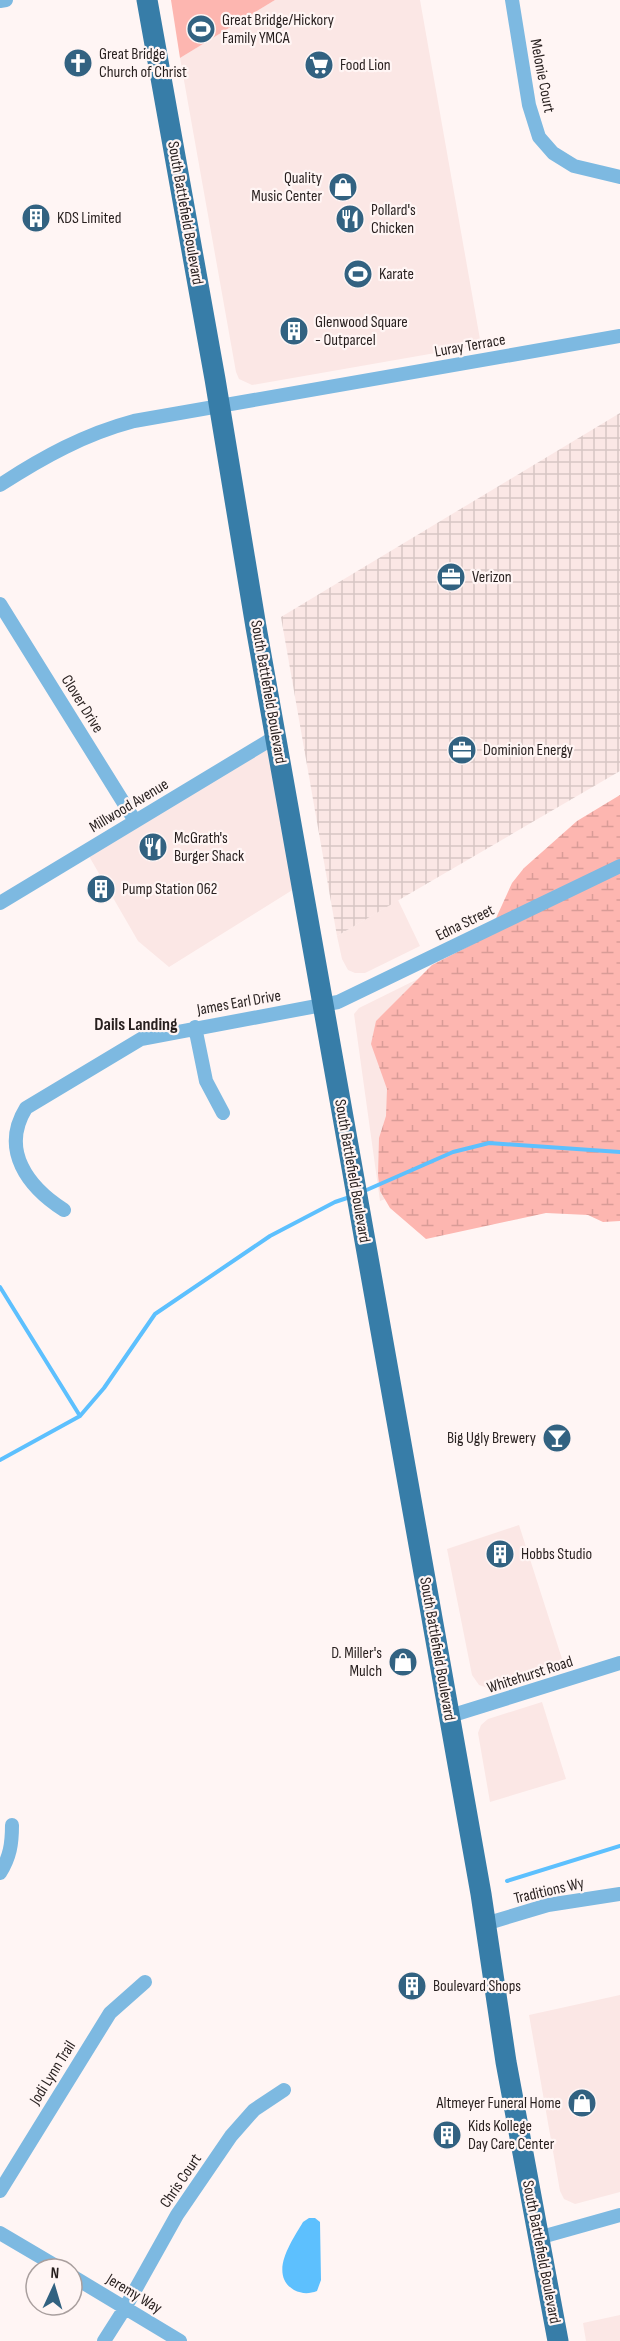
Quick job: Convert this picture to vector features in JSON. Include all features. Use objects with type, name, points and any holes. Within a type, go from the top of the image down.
[{"type":"main road","name":"South Battlefield Boulevard","points":[[147,0],[275,737],[450,1716],[506,2062],[558,2341]]},
{"type":"street","points":[[0,1],[6,0]]},
{"type":"street","name":"Melonie Court","points":[[512,0],[529,105],[539,137],[553,153],[574,166],[620,177]]},
{"type":"street","name":"Luray Terrace","points":[[219,405],[620,336]]},
{"type":"street","points":[[0,485],[67,445],[106,428],[219,405]]},
{"type":"street","name":"Clover Drive","points":[[0,604],[135,822]]},
{"type":"street","name":"Millwood Avenue","points":[[0,903],[275,737]]},
{"type":"street","name":"Edna Street","points":[[323,1005],[338,1002],[620,866]]},
{"type":"street","name":"James Earl Drive","points":[[64,1210],[37,1193],[21,1176],[12,1161],[8,1149],[8,1136],[18,1115],[26,1108],[141,1039],[323,1005]]},
{"type":"street","points":[[195,1028],[206,1081],[223,1113]]},
{"type":"street","name":"Whitehurst Road","points":[[450,1716],[620,1663]]},
{"type":"street","points":[[0,1873],[9,1858],[12,1825]]},
{"type":"street","name":"Traditions Wy","points":[[485,1924],[548,1905],[620,1894]]},
{"type":"street","name":"Jodi Lynn Trail","points":[[0,2191],[110,2013],[145,1982]]},
{"type":"street","name":"Chris Court","points":[[104,2341],[177,2216],[231,2136],[254,2110],[284,2090]]},
{"type":"street","points":[[538,2238],[620,2215]]},
{"type":"street","points":[[0,2233],[41,2257]]},
{"type":"street","name":"Jeremy Way","points":[[84,2283],[180,2341]]},
{"type":"shaded area","points":[[275,0],[420,0],[481,345],[252,385],[239,379],[180,58]]},
{"type":"shaded area","name":"Dominion Energy","points":[[620,413],[620,771],[337,936],[281,617]]},
{"type":"shaded area","points":[[275,737],[302,884],[169,967],[138,941],[86,851]]},
{"type":"shaded area","points":[[398,900],[420,946],[365,973],[348,970],[342,959],[337,936]]},
{"type":"shaded area","points":[[434,971],[469,1167],[380,1201],[354,1014],[359,1008]]},
{"type":"shaded area","name":"Hobbs Studio","points":[[519,1525],[564,1665],[488,1688],[479,1685],[472,1675],[447,1549]]},
{"type":"shaded area","points":[[542,1702],[566,1779],[490,1802],[478,1733],[481,1725],[488,1719]]},
{"type":"shaded area","name":"Altmeyer Funeral Home","points":[[620,1995],[620,2192],[575,2204],[564,2199],[560,2191],[529,2015]]},
{"type":"shaded area","points":[[620,2315],[620,2341],[586,2341],[583,2323]]},
{"type":"green space","name":"Great Bridge/Hickory Family YMCA","points":[[171,0],[275,0],[180,58]]},
{"type":"green space","points":[[620,795],[620,1221],[603,1222],[588,1215],[546,1213],[426,1239],[390,1208],[380,1191],[379,1138],[386,1116],[387,1089],[371,1044],[376,1021],[432,965],[471,945],[492,927],[512,883],[524,868],[577,821]]},
{"type":"water","points":[[309,2218],[315,2218],[320,2222],[321,2280],[317,2291],[306,2293],[294,2290],[286,2283],[283,2266],[293,2238],[303,2222]]},
{"type":"waterway","points":[[362,1192],[453,1152],[489,1143],[620,1152]]},
{"type":"waterway","points":[[0,1460],[80,1416],[104,1388],[155,1314],[270,1236],[335,1202],[350,1197]]},
{"type":"waterway","points":[[0,1287],[80,1416]]},
{"type":"waterway","points":[[507,1881],[620,1846]]},
{"type":"place","name":"Great Bridge/Hickory Family YMCA","points":[[201,29]]},
{"type":"place","name":"Great Bridge Church of Christ","points":[[78,63]]},
{"type":"place","name":"Food Lion","points":[[319,65]]},
{"type":"place","name":"Quality Music Center","points":[[343,187]]},
{"type":"place","name":"KDS Limited","points":[[36,218]]},
{"type":"place","name":"Pollard's Chicken","points":[[350,219]]},
{"type":"place","name":"Karate","points":[[358,274]]},
{"type":"place","name":"Glenwood Square - Outparcel","points":[[294,331]]},
{"type":"place","name":"Verizon","points":[[451,577]]},
{"type":"place","name":"Dominion Energy","points":[[462,750]]},
{"type":"place","name":"McGrath's Burger Shack","points":[[153,847]]},
{"type":"place","name":"Pump Station 062","points":[[101,889]]},
{"type":"place","name":"Big Ugly Brewery","points":[[557,1438]]},
{"type":"place","name":"Hobbs Studio","points":[[500,1554]]},
{"type":"place","name":"D. Miller's Mulch","points":[[403,1662]]},
{"type":"place","name":"Boulevard Shops","points":[[412,1986]]},
{"type":"place","name":"Altmeyer Funeral Home","points":[[582,2103]]},
{"type":"place","name":"Kids Kollege Day Care Center","points":[[447,2135]]},
{"type":"district","name":"Dails Landing","points":[[136,1024]]}]
